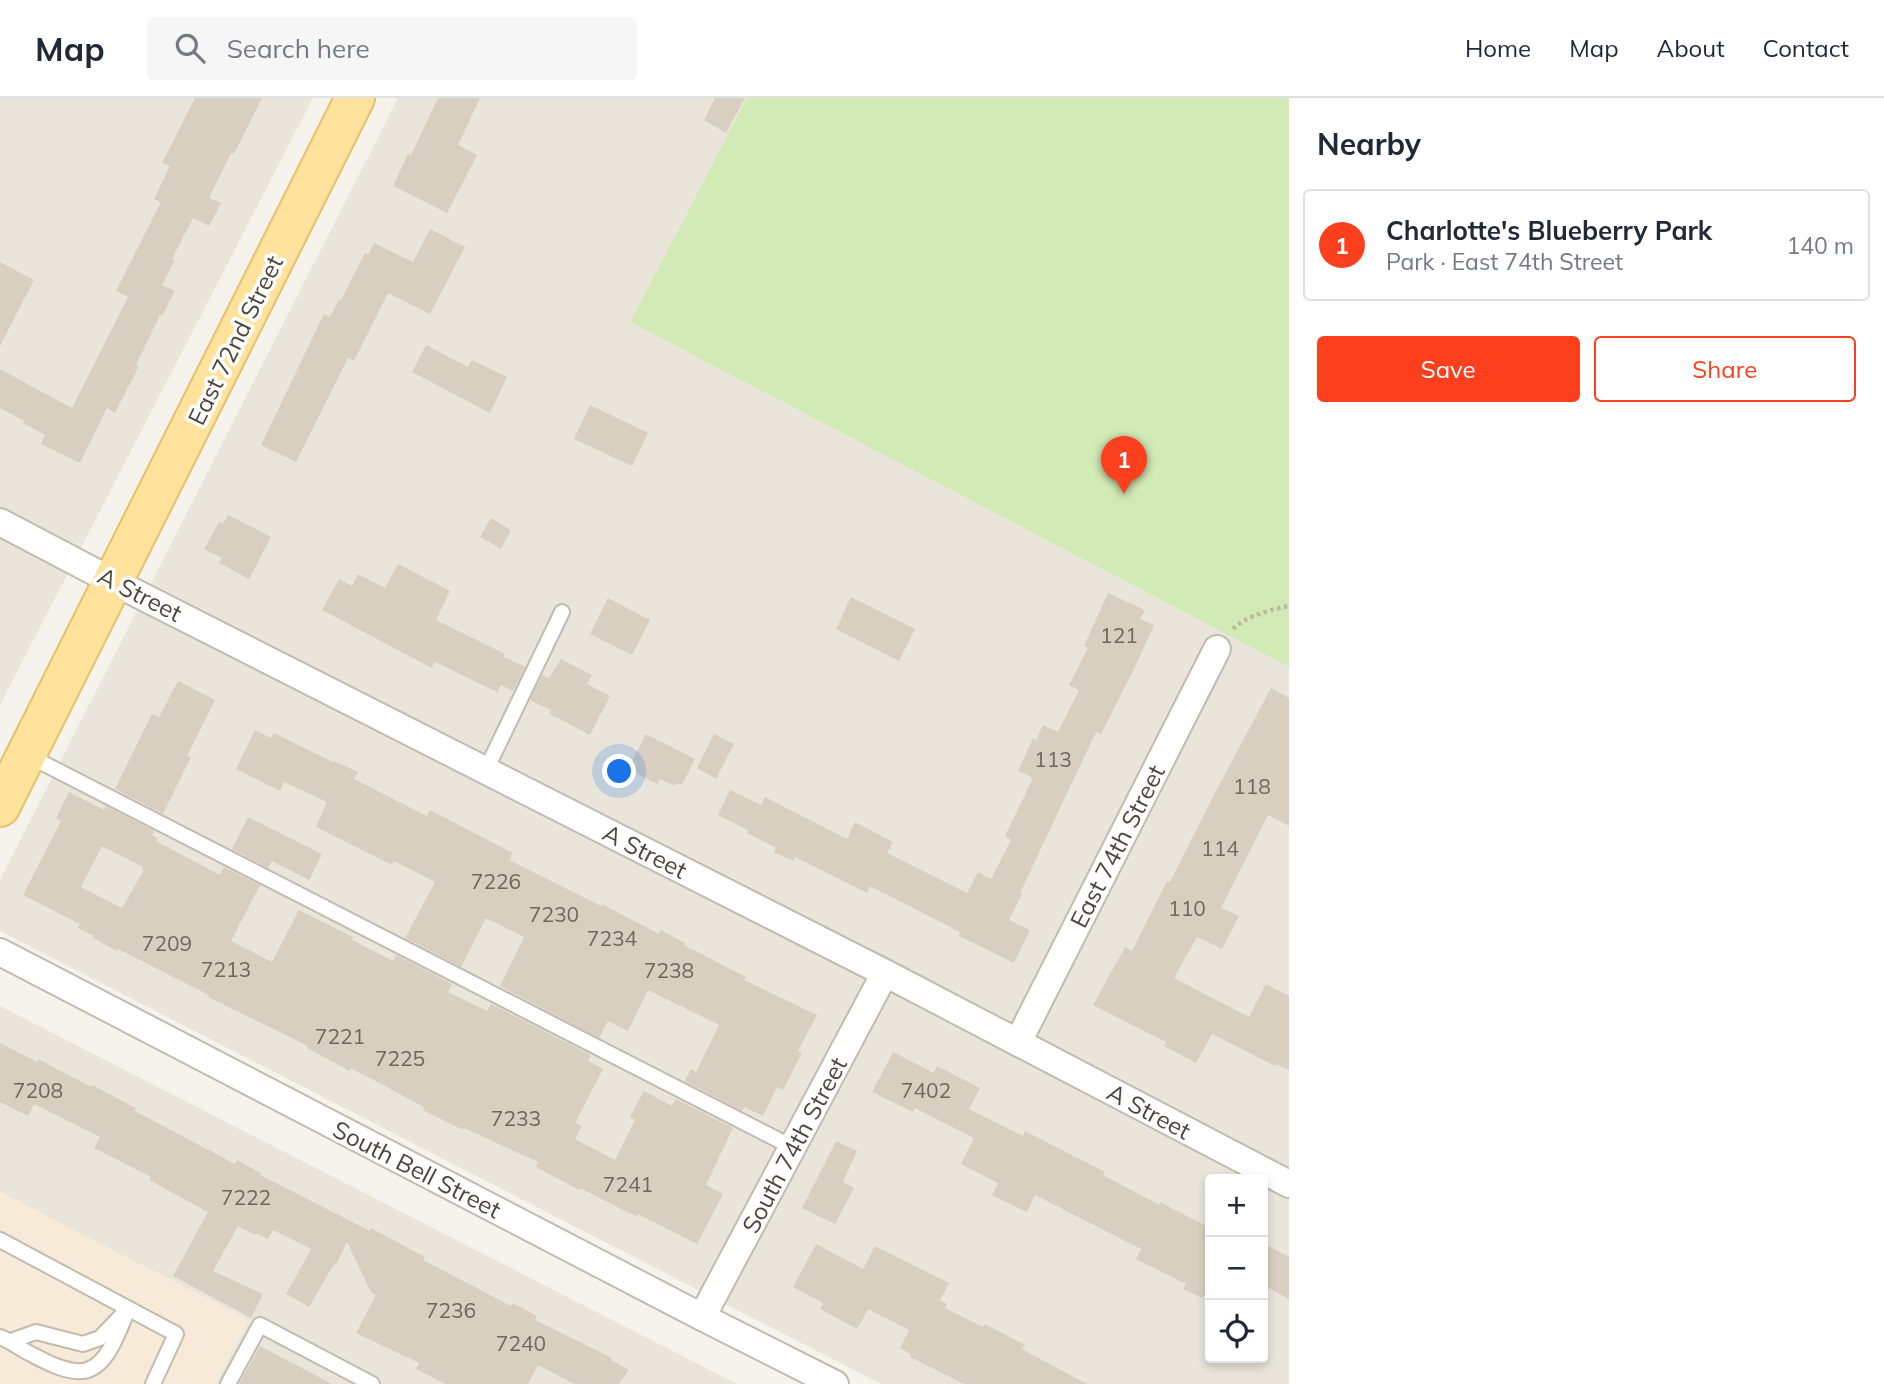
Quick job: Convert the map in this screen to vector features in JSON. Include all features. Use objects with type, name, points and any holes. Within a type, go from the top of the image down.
[{"type":"main road","name":"East 72nd Street","points":[[0,807],[355,98]]},
{"type":"street","name":"A Street","points":[[0,522],[885,973],[1289,1184]]},
{"type":"street","name":"East 74th Street","points":[[1018,1042],[1217,649]]},
{"type":"street","name":"South Bell Street","points":[[0,952],[835,1384]]},
{"type":"street","name":"South 74th Street","points":[[702,1317],[885,973]]},
{"type":"lane","points":[[486,770],[562,612]]},
{"type":"lane","points":[[27,755],[792,1147]]},
{"type":"lane","points":[[0,1240],[176,1334],[153,1384]]},
{"type":"lane","points":[[5,1339],[57,1366],[77,1371],[91,1368],[104,1358],[128,1309]]},
{"type":"lane","points":[[5,1339],[36,1332],[83,1344],[100,1338],[128,1309]]},
{"type":"lane","points":[[228,1384],[260,1325],[372,1384]]},
{"type":"path","points":[[1217,649],[1237,624],[1267,611],[1289,606]]},
{"type":"shaded area","points":[[0,98],[313,98],[0,705]]},
{"type":"shaded area","points":[[398,98],[747,98],[630,322],[1289,667],[1289,1384],[881,1384],[0,931],[0,880]]},
{"type":"shaded area","points":[[0,1006],[737,1384],[216,1384],[249,1320],[0,1192]]},
{"type":"shaded area","points":[[0,1192],[249,1320],[216,1384],[0,1384]]},
{"type":"green space","points":[[747,98],[1289,98],[1289,667],[630,322]]},
{"type":"building","points":[[195,98],[262,98],[209,198],[221,203],[209,226],[193,218],[162,285],[175,291],[162,316],[160,315],[136,365],[139,366],[115,413],[107,408],[80,463],[41,444],[45,435],[0,408],[0,369],[72,408],[128,297],[116,291],[161,202],[154,199],[170,166],[162,163]]},
{"type":"building","points":[[438,98],[480,98],[458,145],[477,155],[447,213],[393,186]]},
{"type":"building","points":[[715,98],[745,98],[726,133],[704,120]]},
{"type":"building","points":[[430,229],[465,247],[430,314],[388,293],[354,361],[348,358],[296,462],[261,445],[324,314],[330,317],[365,253],[368,255],[374,243],[413,262]]},
{"type":"building","points":[[0,262],[34,280],[0,346]]},
{"type":"building","points":[[426,345],[468,367],[472,360],[507,377],[490,413],[412,372]]},
{"type":"building","points":[[590,405],[648,433],[632,466],[574,439]]},
{"type":"building","points":[[228,515],[271,537],[249,579],[219,563],[222,558],[204,549],[219,522],[223,524]]},
{"type":"building","points":[[491,518],[511,530],[501,549],[480,537]]},
{"type":"building","points":[[398,564],[450,591],[436,620],[505,654],[504,657],[525,667],[513,691],[501,685],[497,692],[435,662],[432,668],[322,610],[339,579],[352,586],[358,574],[385,588]]},
{"type":"building","points":[[1108,593],[1145,610],[1140,619],[1154,625],[1101,734],[1096,732],[1020,893],[1022,894],[1009,920],[1030,930],[1014,963],[959,936],[960,932],[870,886],[867,893],[795,857],[793,861],[774,852],[776,848],[718,815],[730,790],[761,805],[765,797],[847,839],[855,822],[893,842],[887,853],[967,893],[978,872],[991,879],[1011,840],[1005,836],[1033,778],[1018,771],[1033,738],[1036,740],[1043,725],[1058,732],[1079,690],[1069,685],[1088,648],[1084,646]]},
{"type":"building","points":[[851,597],[915,629],[899,661],[836,629]]},
{"type":"building","points":[[608,598],[650,620],[632,655],[590,634]]},
{"type":"building","points":[[561,659],[592,675],[587,684],[610,696],[590,735],[530,700],[542,675],[549,678]]},
{"type":"building","points":[[178,681],[215,700],[187,756],[191,757],[163,814],[115,789],[152,714],[159,717]]},
{"type":"building","points":[[1271,688],[1289,698],[1289,826],[1268,815],[1221,908],[1239,916],[1222,949],[1197,937],[1174,978],[1249,1017],[1266,984],[1289,996],[1289,1070],[1276,1064],[1275,1066],[1212,1034],[1196,1063],[1164,1046],[1166,1042],[1093,1005],[1125,947],[1132,951]]},
{"type":"building","points":[[255,730],[271,738],[274,733],[358,772],[354,779],[427,816],[430,810],[513,853],[509,860],[659,934],[660,930],[746,977],[744,980],[817,1015],[798,1051],[802,1053],[783,1090],[777,1087],[763,1116],[744,1107],[742,1111],[685,1081],[691,1069],[696,1072],[719,1025],[648,990],[628,1031],[608,1021],[599,1038],[500,986],[524,937],[486,918],[461,967],[405,938],[435,882],[394,861],[392,865],[316,827],[327,802],[284,782],[280,791],[236,769]]},
{"type":"building","points":[[646,734],[695,759],[682,785],[676,783],[674,786],[660,779],[657,784],[628,769]]},
{"type":"building","points":[[714,734],[734,744],[716,779],[697,768]]},
{"type":"building","points":[[69,792],[104,810],[106,806],[154,831],[152,835],[157,838],[156,841],[220,875],[224,867],[260,885],[231,941],[272,962],[299,910],[393,961],[396,955],[452,984],[448,992],[487,1011],[491,1004],[591,1055],[588,1061],[603,1069],[575,1123],[582,1126],[575,1139],[615,1160],[635,1120],[630,1117],[644,1091],[672,1106],[676,1099],[733,1128],[706,1185],[723,1194],[697,1244],[638,1214],[637,1217],[580,1188],[579,1190],[536,1167],[538,1162],[423,1110],[424,1107],[351,1068],[350,1071],[307,1048],[308,1046],[208,997],[209,995],[118,949],[117,951],[78,928],[80,924],[23,895],[61,821],[56,818]],"holes":[[[102,846],[143,867],[144,870],[122,908],[81,887]]]},
{"type":"building","points":[[248,817],[322,854],[309,880],[272,861],[268,868],[232,849]]},
{"type":"building","points":[[0,1043],[37,1062],[38,1059],[91,1087],[92,1085],[235,1164],[237,1160],[261,1173],[260,1175],[370,1231],[371,1228],[425,1257],[423,1260],[511,1306],[513,1303],[537,1316],[535,1320],[612,1358],[611,1360],[629,1370],[619,1384],[574,1384],[538,1365],[528,1384],[445,1384],[416,1369],[419,1363],[356,1333],[376,1295],[371,1292],[347,1242],[336,1265],[334,1264],[309,1307],[286,1294],[311,1249],[273,1230],[268,1239],[238,1226],[213,1271],[263,1294],[251,1318],[173,1276],[208,1212],[149,1180],[151,1177],[94,1148],[100,1137],[34,1104],[28,1116],[0,1102]]},
{"type":"building","points":[[893,1052],[934,1073],[937,1066],[980,1088],[969,1109],[1023,1136],[1025,1131],[1105,1172],[1103,1175],[1159,1205],[1160,1202],[1205,1225],[1205,1294],[1202,1298],[1183,1289],[1186,1284],[1136,1259],[1141,1249],[1035,1195],[1027,1212],[992,1195],[998,1183],[961,1164],[974,1138],[915,1108],[913,1112],[872,1092]]},
{"type":"building","points":[[836,1141],[857,1151],[843,1182],[854,1188],[835,1224],[802,1208]]},
{"type":"building","points":[[816,1244],[863,1269],[875,1246],[949,1283],[940,1300],[947,1304],[945,1308],[983,1327],[985,1324],[1025,1345],[1022,1349],[1087,1384],[964,1384],[910,1357],[911,1354],[900,1348],[909,1330],[868,1309],[857,1329],[820,1309],[823,1303],[793,1287]]},
{"type":"building","points":[[1268,1246],[1289,1257],[1289,1299],[1268,1288]]},
{"type":"building","points":[[260,1346],[332,1384],[239,1384]]},
{"type":"place","name":"Charlotte's Blueberry Park","points":[[1124,494]]}]
